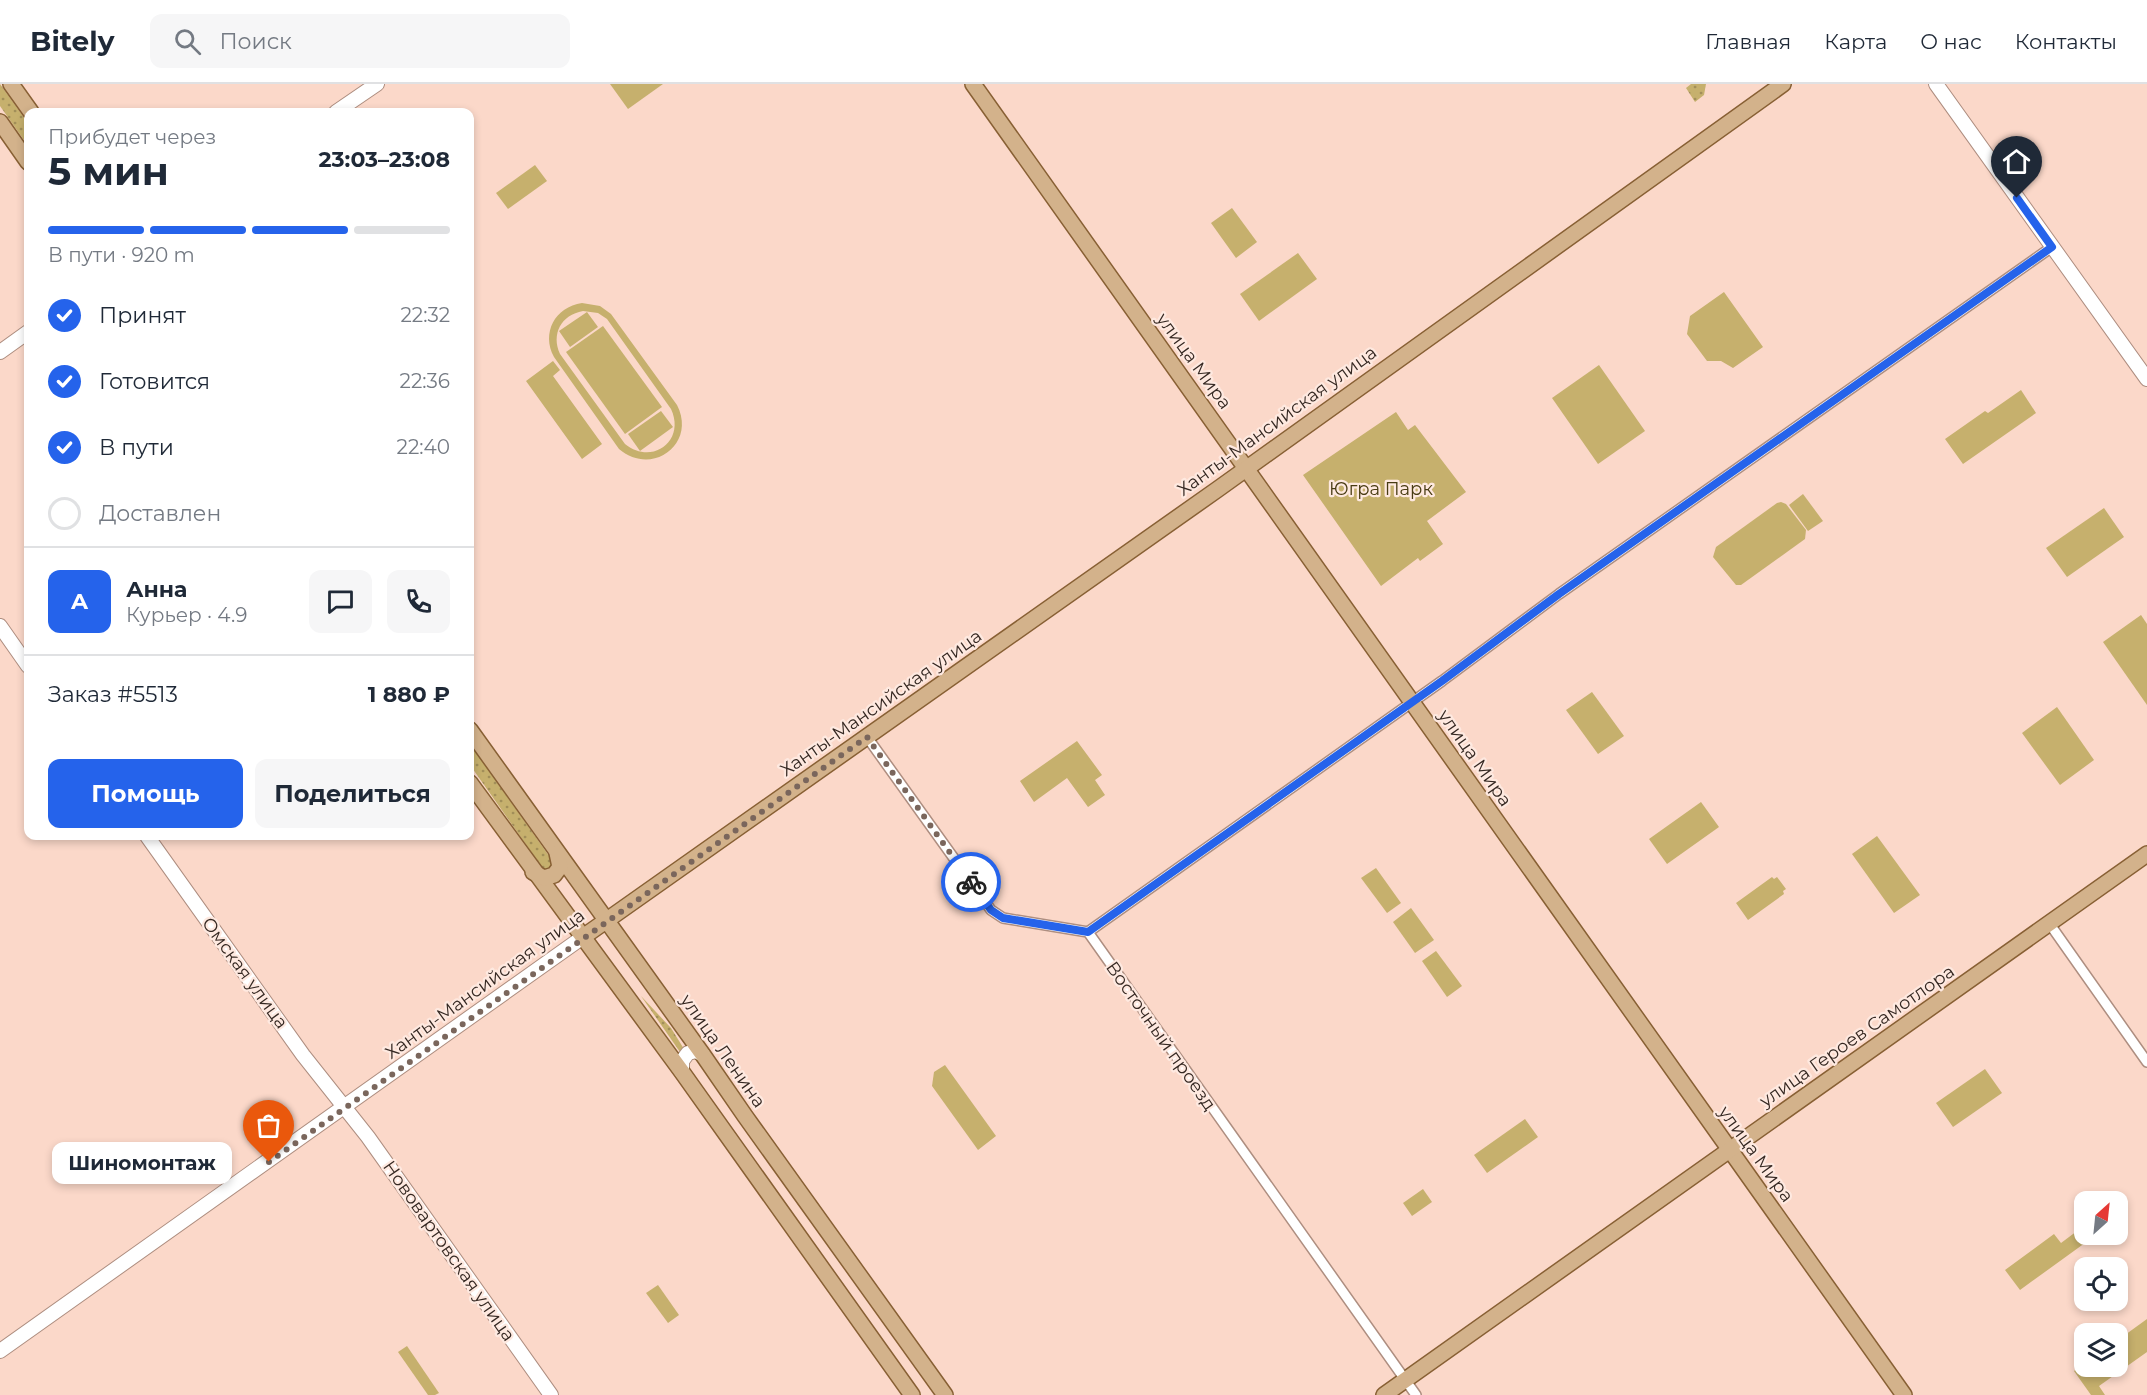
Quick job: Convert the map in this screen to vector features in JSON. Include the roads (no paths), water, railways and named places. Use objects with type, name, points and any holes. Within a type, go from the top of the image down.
[{"type":"main road","points":[[11,84],[28,108]]},
{"type":"main road","points":[[342,108],[377,84]]},
{"type":"main road","name":"улица Мира","points":[[973,84],[1904,1395]]},
{"type":"main road","name":"Ханты-Мансийская улица","points":[[0,1351],[344,1109],[1783,84]]},
{"type":"main road","points":[[1936,84],[2147,379]]},
{"type":"main road","points":[[0,122],[24,156]]},
{"type":"main road","points":[[0,352],[24,335]]},
{"type":"main road","points":[[0,626],[24,660]]},
{"type":"main road","name":"улица Ленина","points":[[474,736],[704,1054],[745,1116],[945,1395]]},
{"type":"main road","points":[[474,789],[682,1072],[912,1395]]},
{"type":"main road","name":"Омская улица","points":[[150,840],[344,1109]]},
{"type":"main road","points":[[533,872],[544,878],[554,875],[560,867],[557,853]]},
{"type":"main road","name":"улица Героев Самотлора","points":[[1384,1395],[2147,854]]},
{"type":"main road","points":[[682,1072],[682,1061],[688,1053],[696,1051],[704,1054]]},
{"type":"main road","name":"Нововартовская улица","points":[[344,1109],[368,1137],[551,1395]]},
{"type":"street","points":[[867,737],[991,910],[1003,918],[1088,932],[1412,702],[1567,588],[2052,247]]},
{"type":"street","points":[[2049,923],[2147,1062]]},
{"type":"street","name":"Восточный проезд","points":[[1088,932],[1416,1395]]},
{"type":"place","name":"Шиномонтаж","points":[[269,1162]]},
{"type":"park label","name":"Югра Парк","points":[[1381,489]]}]
